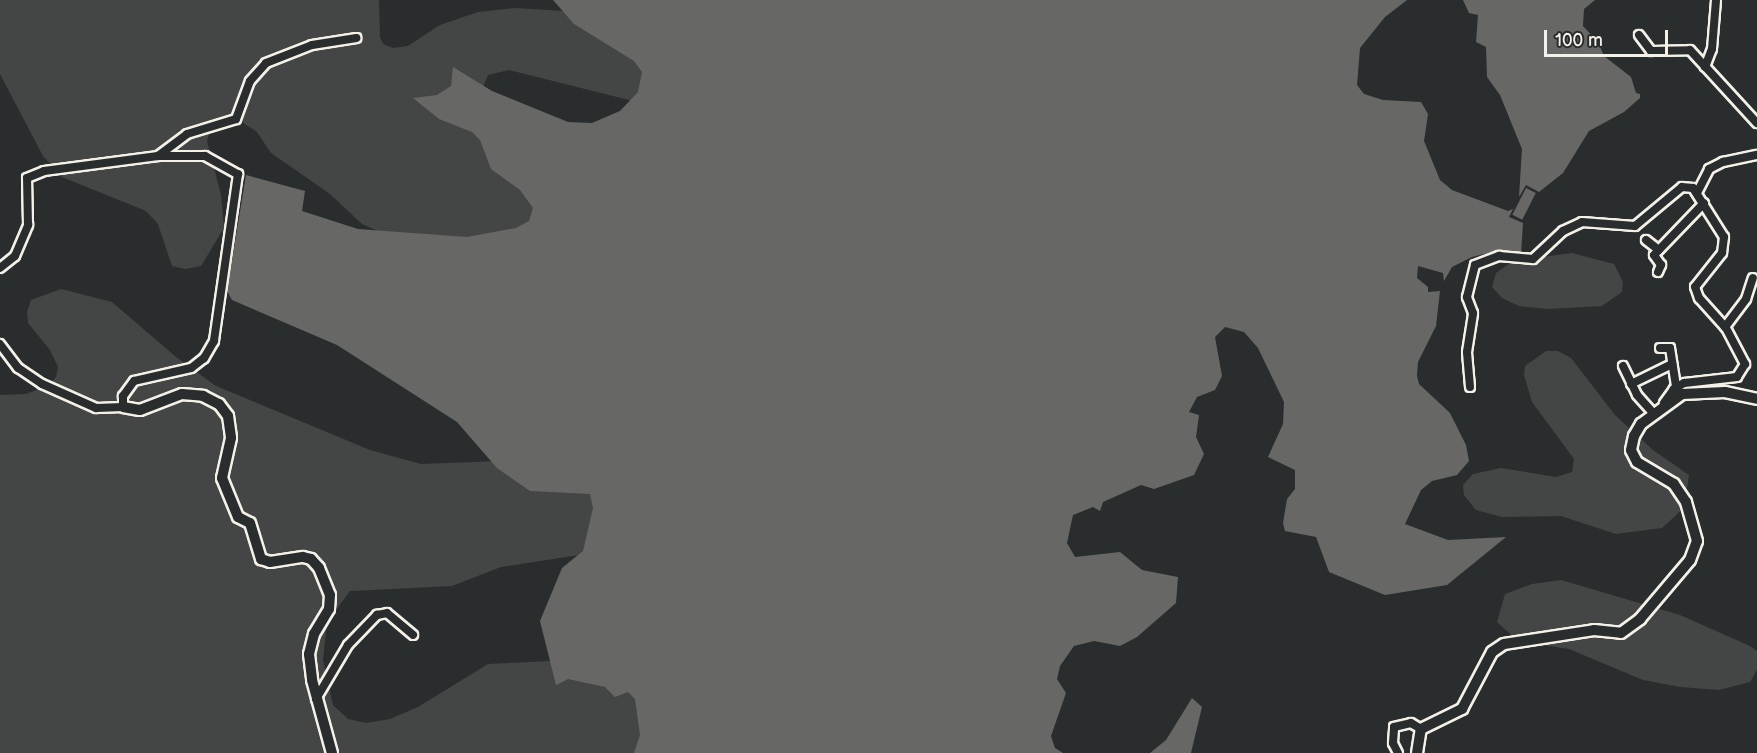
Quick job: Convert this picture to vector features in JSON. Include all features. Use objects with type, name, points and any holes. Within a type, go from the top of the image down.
[{"type":"street","points":[[1705,67],[1712,49],[1716,0]]},
{"type":"street","points":[[1639,35],[1652,51],[1690,50],[1757,123]]},
{"type":"street","points":[[158,156],[187,134],[236,119],[250,81],[266,63],[312,45],[356,39]]},
{"type":"street","points":[[1698,194],[1709,170],[1723,162],[1757,155]]},
{"type":"street","points":[[0,268],[15,256],[28,225],[27,178],[56,168],[158,156],[205,156],[238,174],[214,341],[204,358],[178,373],[134,381],[123,396],[123,407]]},
{"type":"street","points":[[1421,729],[1462,709],[1492,652],[1504,644],[1594,630],[1621,633],[1640,619],[1690,561],[1698,541],[1686,502],[1674,484],[1637,462],[1631,450],[1641,424],[1664,403],[1676,387],[1737,377],[1744,371],[1745,364],[1725,327],[1699,298],[1695,287],[1722,253],[1724,237],[1693,188],[1682,187],[1635,226],[1582,222],[1563,231],[1533,259],[1499,256],[1475,265],[1467,297],[1473,313],[1467,352],[1470,387]]},
{"type":"street","points":[[1658,272],[1661,264],[1654,255],[1704,203]]},
{"type":"street","points":[[1646,240],[1659,250]]},
{"type":"street","points":[[1725,327],[1746,298],[1753,278]]},
{"type":"street","points":[[0,344],[18,368],[42,384],[96,408],[123,407],[140,410],[182,394],[202,396],[219,404],[228,416],[231,438],[222,478],[238,517],[250,523],[261,559],[270,562],[303,557],[311,560],[319,568],[330,595],[329,609],[314,634],[309,654],[316,699],[332,753]]},
{"type":"street","points":[[1660,348],[1670,348],[1676,387]]},
{"type":"street","points":[[1631,384],[1672,364]]},
{"type":"street","points":[[1623,366],[1631,384],[1653,413]]},
{"type":"street","points":[[1664,403],[1682,394],[1705,391],[1757,399]]},
{"type":"street","points":[[316,699],[348,645],[377,615],[387,614],[413,634]]},
{"type":"street","points":[[1398,753],[1393,743],[1394,727],[1412,723],[1421,729]]},
{"type":"street","points":[[1417,753],[1421,729]]},
{"type":"shaded area","points":[[0,0],[379,0],[380,37],[383,44],[393,48],[408,46],[440,25],[478,12],[515,8],[612,14],[670,69],[649,105],[509,70],[488,75],[483,87],[580,234],[398,240],[362,224],[330,194],[271,153],[257,132],[242,122],[228,122],[210,131],[207,141],[221,195],[224,228],[201,266],[185,269],[172,266],[158,224],[146,211],[62,177],[43,156],[0,74]]},
{"type":"shaded area","points":[[553,0],[1407,0],[1385,17],[1360,48],[1357,85],[1364,94],[1383,100],[1421,102],[1428,114],[1424,141],[1440,180],[1452,190],[1508,211],[1513,209],[1509,217],[1523,223],[1521,254],[1492,252],[1472,257],[1452,267],[1444,281],[1443,273],[1418,266],[1417,278],[1428,287],[1428,292],[1440,291],[1436,326],[1418,362],[1419,384],[1450,413],[1466,445],[1469,461],[1457,475],[1432,481],[1421,490],[1405,524],[1448,540],[1506,537],[1447,585],[1385,595],[1329,572],[1316,537],[1285,531],[1283,523],[1287,499],[1295,489],[1295,470],[1268,457],[1283,424],[1284,402],[1258,348],[1244,332],[1225,327],[1215,337],[1222,376],[1215,390],[1197,397],[1189,412],[1199,415],[1196,437],[1204,454],[1194,475],[1154,489],[1141,485],[1103,502],[1100,511],[1093,507],[1073,515],[1067,543],[1075,557],[1120,552],[1142,570],[1178,577],[1176,603],[1137,637],[1120,646],[1094,641],[1074,646],[1060,666],[1057,679],[1066,693],[1051,736],[1055,748],[1063,753],[634,753],[640,735],[635,699],[628,692],[615,697],[605,687],[568,679],[556,685],[540,621],[562,568],[583,551],[593,508],[590,494],[530,491],[497,468],[457,422],[337,345],[232,300],[227,291],[246,175],[305,191],[302,211],[358,229],[467,237],[516,228],[529,221],[533,208],[520,190],[491,169],[480,140],[472,132],[439,119],[413,98],[437,95],[451,86],[453,67],[492,91],[568,122],[592,123],[620,111],[638,92],[642,72],[634,61],[574,24]]},
{"type":"shaded area","points":[[1463,0],[1595,0],[1584,9],[1583,26],[1598,42],[1604,56],[1631,77],[1636,93],[1640,94],[1640,98],[1624,112],[1589,131],[1563,173],[1539,192],[1526,185],[1519,197],[1522,149],[1500,95],[1487,77],[1486,47],[1476,42],[1478,15],[1469,13]]},
{"type":"shaded area","points":[[1526,188],[1536,193],[1522,220],[1512,215]]},
{"type":"shaded area","points":[[1572,253],[1614,264],[1623,282],[1622,292],[1602,306],[1547,309],[1519,306],[1502,298],[1492,287],[1496,273],[1513,261]]},
{"type":"shaded area","points":[[61,289],[112,302],[176,357],[216,386],[370,450],[421,464],[500,461],[627,504],[592,553],[501,567],[452,586],[350,591],[327,622],[323,660],[333,705],[348,719],[366,723],[390,719],[418,707],[488,664],[592,659],[706,753],[0,753],[0,395],[26,394],[50,385],[56,377],[58,367],[50,350],[28,323],[27,312],[31,300]]},
{"type":"shaded area","points":[[1546,351],[1558,351],[1571,358],[1615,415],[1653,450],[1689,475],[1684,508],[1662,528],[1616,534],[1561,516],[1502,517],[1476,510],[1464,495],[1463,485],[1473,474],[1501,468],[1556,477],[1572,472],[1574,459],[1532,402],[1524,375],[1525,366]]},
{"type":"shaded area","points":[[1561,580],[1680,615],[1750,646],[1757,651],[1757,670],[1750,682],[1719,690],[1680,687],[1643,680],[1569,649],[1518,641],[1497,622],[1505,594],[1532,584]]},
{"type":"shaded area","points":[[1192,698],[1202,707],[1191,753],[1150,753],[1166,740]]}]
